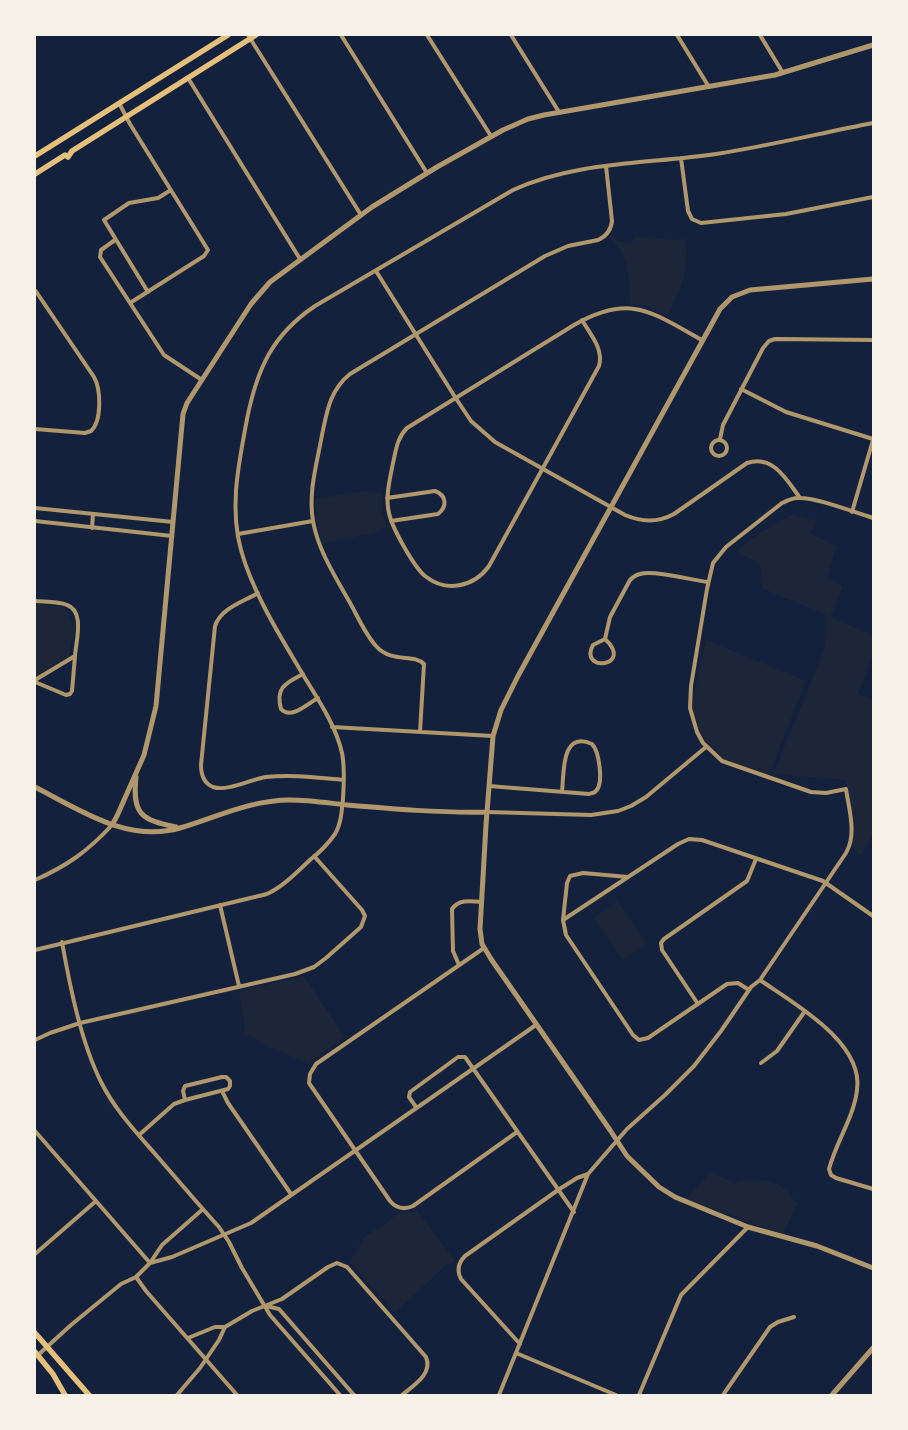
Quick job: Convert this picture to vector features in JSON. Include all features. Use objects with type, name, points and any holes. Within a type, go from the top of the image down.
[{"type":"main road","points":[[35,156],[228,35]]},
{"type":"main road","points":[[35,174],[64,155],[68,156],[72,151],[126,116],[188,78],[249,37],[256,35]]},
{"type":"main road","points":[[35,1333],[89,1395]]},
{"type":"main road","points":[[37,1354],[65,1395]]},
{"type":"street","points":[[341,35],[427,174]]},
{"type":"street","points":[[427,35],[491,136]]},
{"type":"street","points":[[511,35],[559,112]]},
{"type":"street","points":[[677,35],[709,87]]},
{"type":"street","points":[[760,35],[783,73]]},
{"type":"street","points":[[249,37],[361,215]]},
{"type":"street","points":[[35,880],[77,858],[112,825],[137,771],[147,745],[156,706],[183,414],[202,380],[258,295],[270,282],[361,215],[491,136],[528,119],[783,73],[873,45]]},
{"type":"street","points":[[188,78],[300,259]]},
{"type":"street","points":[[119,103],[208,251],[204,256],[130,303]]},
{"type":"street","points":[[35,950],[62,942],[261,896],[275,890],[314,856],[335,834],[339,826],[343,804],[344,780],[342,754],[318,698],[258,593],[245,563],[238,534],[234,497],[254,388],[267,356],[281,335],[301,316],[525,185],[566,172],[723,152],[873,124]]},
{"type":"street","points":[[681,158],[687,208],[692,219],[701,223],[786,214],[873,197]]},
{"type":"street","points":[[420,732],[424,664],[419,660],[388,656],[374,644],[326,559],[313,521],[313,480],[331,396],[339,384],[350,374],[550,253],[568,246],[598,240],[604,236],[609,231],[612,221],[606,166]]},
{"type":"street","points":[[148,292],[104,222],[105,218],[130,203],[158,198],[171,190]]},
{"type":"street","points":[[116,240],[100,250],[99,255],[164,355],[202,380]]},
{"type":"street","points":[[376,271],[455,398],[468,417],[485,434],[501,446],[630,517],[654,521],[674,514],[747,463],[754,461],[767,463],[780,471],[800,498]]},
{"type":"street","points":[[873,280],[744,292],[732,297],[723,305],[514,683],[502,710],[493,736],[480,929],[484,948],[627,1156],[665,1191],[748,1227],[816,1246],[873,1268]]},
{"type":"street","points":[[35,290],[94,376],[98,384],[100,396],[97,422],[91,431],[85,433],[35,428]]},
{"type":"street","points":[[582,320],[598,347],[600,361],[489,566],[480,577],[470,583],[449,586],[436,583],[426,577],[417,567],[391,521],[388,511],[387,498],[397,444],[402,432],[582,320],[604,310],[631,308],[654,314],[702,340]]},
{"type":"street","points":[[720,439],[723,425],[763,348],[771,340],[873,340]]},
{"type":"street","points":[[742,389],[786,412],[873,440],[852,512]]},
{"type":"street","points":[[720,439],[726,444],[727,450],[724,455],[719,457],[713,455],[710,448],[712,443],[720,439]]},
{"type":"street","points":[[387,498],[435,491],[442,494],[445,501],[444,509],[438,514],[391,521]]},
{"type":"street","points":[[499,1395],[588,1174],[627,1129],[694,1066],[749,990],[760,980],[850,844],[851,826],[846,789],[826,793],[811,792],[728,764],[717,758],[706,747],[697,732],[690,702],[708,582],[713,563],[726,547],[782,503],[791,499],[815,500],[873,518]]},
{"type":"street","points":[[35,508],[173,522]]},
{"type":"street","points":[[92,528],[94,514]]},
{"type":"street","points":[[35,521],[172,536]]},
{"type":"street","points":[[238,534],[313,521]]},
{"type":"street","points":[[605,639],[610,617],[634,576],[651,573],[708,582]]},
{"type":"street","points":[[258,593],[225,611],[218,618],[215,626],[201,765],[203,778],[210,786],[220,788],[270,777],[296,776],[344,780]]},
{"type":"street","points":[[35,601],[66,604],[75,610],[78,619],[72,692],[70,695],[35,681]]},
{"type":"street","points":[[605,639],[612,647],[614,654],[607,663],[599,664],[593,660],[590,652],[593,645],[605,639]]},
{"type":"street","points":[[35,681],[74,656]]},
{"type":"street","points":[[303,674],[286,683],[282,688],[279,696],[281,708],[285,712],[291,713],[318,698]]},
{"type":"street","points":[[332,727],[493,736]]},
{"type":"street","points":[[489,786],[562,792],[589,794],[598,790],[600,780],[596,750],[592,744],[580,741],[568,748],[562,792]]},
{"type":"street","points":[[35,787],[112,825],[127,830],[144,832],[179,828],[265,801],[290,800],[428,810],[586,815],[614,812],[627,808],[646,797],[706,747]]},
{"type":"street","points":[[137,771],[135,798],[141,813],[154,822],[179,828]]},
{"type":"street","points":[[563,920],[678,844],[694,838],[825,883],[873,916]]},
{"type":"street","points":[[35,1040],[50,1032],[80,1023],[295,974],[314,967],[362,925],[365,918],[362,910],[314,856]]},
{"type":"street","points":[[698,1004],[662,950],[661,943],[747,881],[756,859]]},
{"type":"street","points":[[628,877],[582,873],[570,876],[567,883],[563,920],[566,936],[637,1039],[643,1040],[648,1038],[731,983],[738,983],[749,990]]},
{"type":"street","points":[[459,965],[453,951],[452,909],[456,903],[482,902]]},
{"type":"street","points":[[220,905],[239,986]]},
{"type":"street","points":[[62,942],[80,1023],[89,1052],[102,1083],[116,1107],[225,1235],[270,1315],[340,1395]]},
{"type":"street","points":[[484,948],[312,1069],[309,1080],[311,1088],[392,1203],[397,1206],[405,1208],[413,1206],[517,1132]]},
{"type":"street","points":[[760,980],[827,1028],[849,1056],[856,1072],[858,1088],[830,1166],[830,1172],[836,1178],[873,1189]]},
{"type":"street","points":[[761,1064],[777,1052],[804,1011]]},
{"type":"street","points":[[150,1263],[172,1257],[251,1223],[536,1024]]},
{"type":"street","points":[[416,1107],[409,1097],[410,1092],[459,1056],[463,1057],[574,1212]]},
{"type":"street","points":[[139,1135],[174,1104],[222,1091],[230,1086],[230,1081],[226,1077],[185,1086],[183,1091],[185,1100]]},
{"type":"street","points":[[222,1091],[228,1103],[291,1194]]},
{"type":"street","points":[[35,1131],[150,1263]]},
{"type":"street","points":[[520,1344],[462,1279],[459,1274],[460,1264],[465,1256],[558,1190],[577,1178],[588,1174]]},
{"type":"street","points":[[35,1254],[96,1201]]},
{"type":"street","points":[[37,1354],[121,1284],[136,1276],[150,1263],[162,1245],[203,1209]]},
{"type":"street","points":[[639,1395],[681,1295],[748,1227]]},
{"type":"street","points":[[188,1338],[215,1328],[225,1327],[247,1314],[283,1298],[331,1265],[341,1264],[347,1267],[424,1354],[427,1360],[428,1368],[423,1376],[402,1395]]},
{"type":"street","points":[[136,1276],[146,1291],[237,1395]]},
{"type":"street","points":[[266,1306],[279,1309],[354,1395]]},
{"type":"street","points":[[723,1395],[770,1327],[778,1322],[794,1317]]},
{"type":"street","points":[[177,1395],[219,1340],[225,1327]]},
{"type":"street","points":[[832,1395],[873,1348]]},
{"type":"street","points":[[516,1353],[616,1395]]},
{"type":"shaded area","points":[[610,235],[618,241],[632,244],[634,236],[673,240],[685,239],[686,261],[683,279],[667,316],[647,306],[630,304],[630,285],[627,267],[621,251],[609,237]]},
{"type":"shaded area","points":[[366,491],[382,493],[382,512],[387,526],[375,533],[323,543],[316,521],[315,499]]},
{"type":"shaded area","points":[[793,514],[816,521],[811,534],[837,546],[827,578],[843,586],[831,617],[873,636],[873,655],[858,694],[873,699],[873,834],[861,856],[850,845],[846,780],[773,774],[825,648],[826,615],[762,588],[760,563],[736,552],[758,534]]},
{"type":"shaded area","points":[[35,604],[64,607],[75,627],[68,661],[38,677],[35,671]]},
{"type":"shaded area","points":[[706,640],[806,681],[768,777],[735,767],[703,747],[690,711]]},
{"type":"shaded area","points":[[617,901],[647,944],[623,960],[594,918]]},
{"type":"shaded area","points":[[304,976],[345,1037],[308,1063],[265,1045],[251,1036],[243,1035],[245,1029],[239,992]]},
{"type":"shaded area","points":[[711,1173],[735,1183],[745,1180],[763,1180],[775,1183],[784,1189],[797,1204],[783,1234],[686,1199]]},
{"type":"shaded area","points":[[416,1209],[454,1260],[452,1264],[446,1265],[395,1313],[350,1262],[365,1236],[384,1225],[398,1213],[411,1212]]}]
